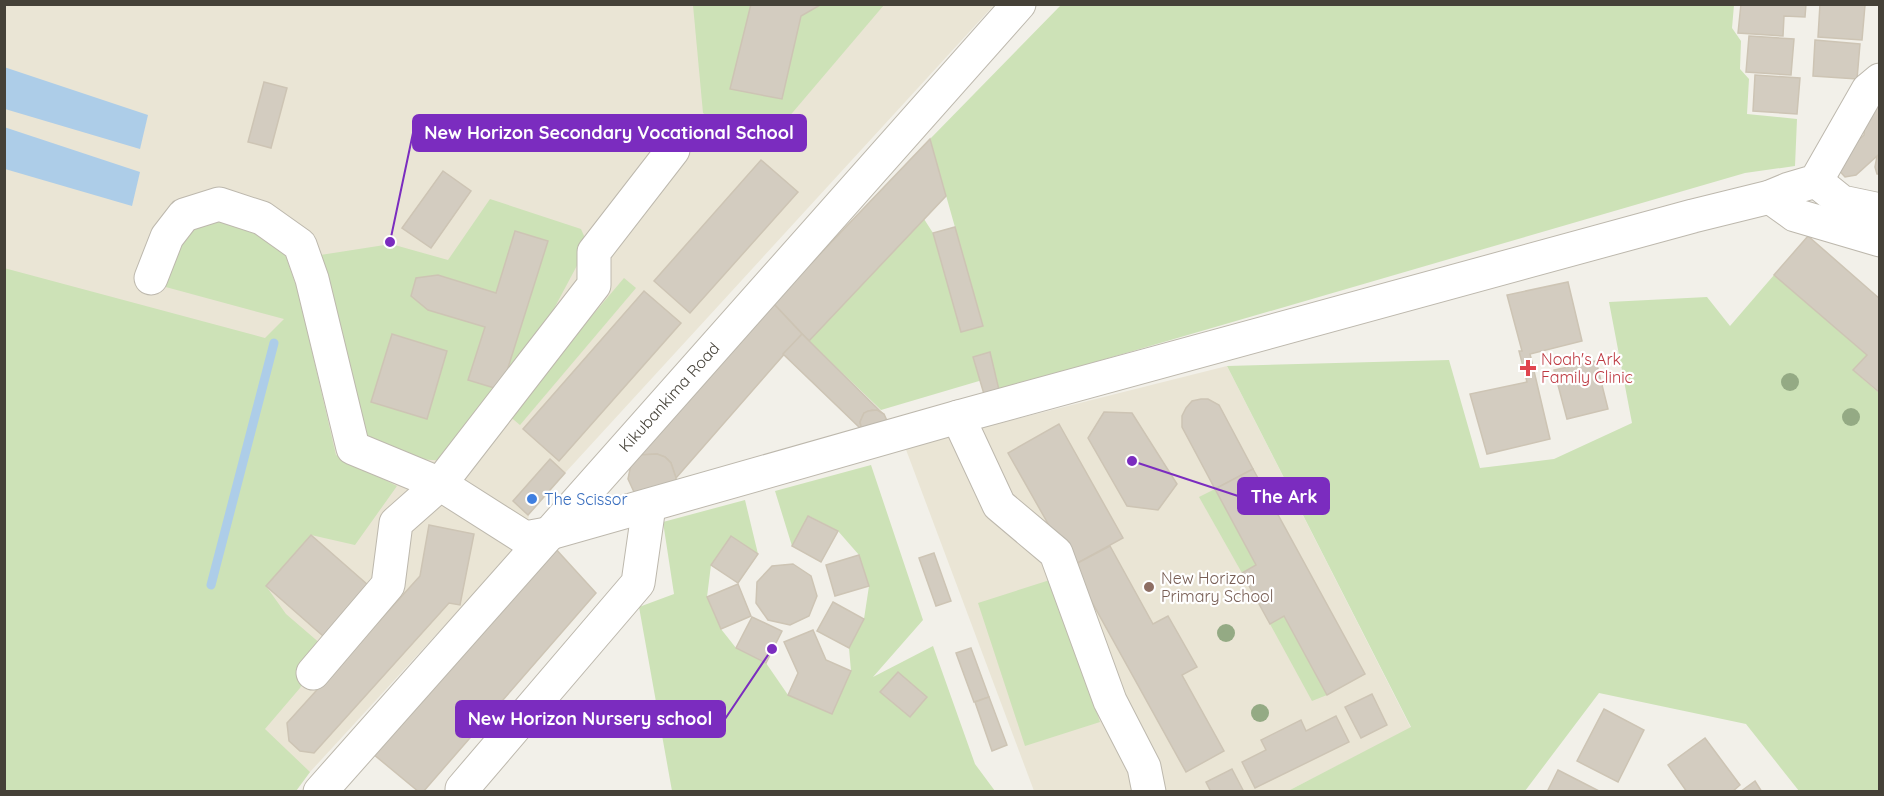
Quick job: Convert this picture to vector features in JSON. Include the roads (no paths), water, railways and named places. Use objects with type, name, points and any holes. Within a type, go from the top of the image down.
[{"type":"street","name":"Kikubankima Road","points":[[320,792],[1019,4]]},
{"type":"street","points":[[151,278],[167,237],[184,215],[219,204],[262,218],[300,246],[312,279],[353,448],[440,484],[525,538],[650,506],[958,417],[1770,197],[1816,181],[1868,90],[1880,80]]},
{"type":"street","points":[[313,673],[388,585],[396,523],[440,484],[594,285],[594,252],[674,150]]},
{"type":"street","points":[[1816,181],[1842,202],[1880,210]]},
{"type":"street","points":[[1770,197],[1796,215],[1880,240]]},
{"type":"street","points":[[958,417],[999,505],[1056,553],[1110,701],[1144,767],[1149,792]]},
{"type":"street","points":[[462,792],[462,789],[638,583],[650,506]]},
{"type":"water","points":[[4,67],[148,115],[140,149],[5,109]]},
{"type":"water","points":[[4,127],[140,172],[132,206],[5,169]]},
{"type":"waterway","points":[[211,585],[274,343]]},
{"type":"place","name":"New Horizon Secondary Vocational School","points":[[390,242]]},
{"type":"place","name":"Noah's Ark Family Clinic","points":[[1528,368]]},
{"type":"place","name":"The Ark","points":[[1132,461]]},
{"type":"place","name":"The Scissor","points":[[532,499]]},
{"type":"place","name":"New Horizon Primary School","points":[[1149,587]]},
{"type":"place","name":"New Horizon Nursery school","points":[[772,649]]}]
